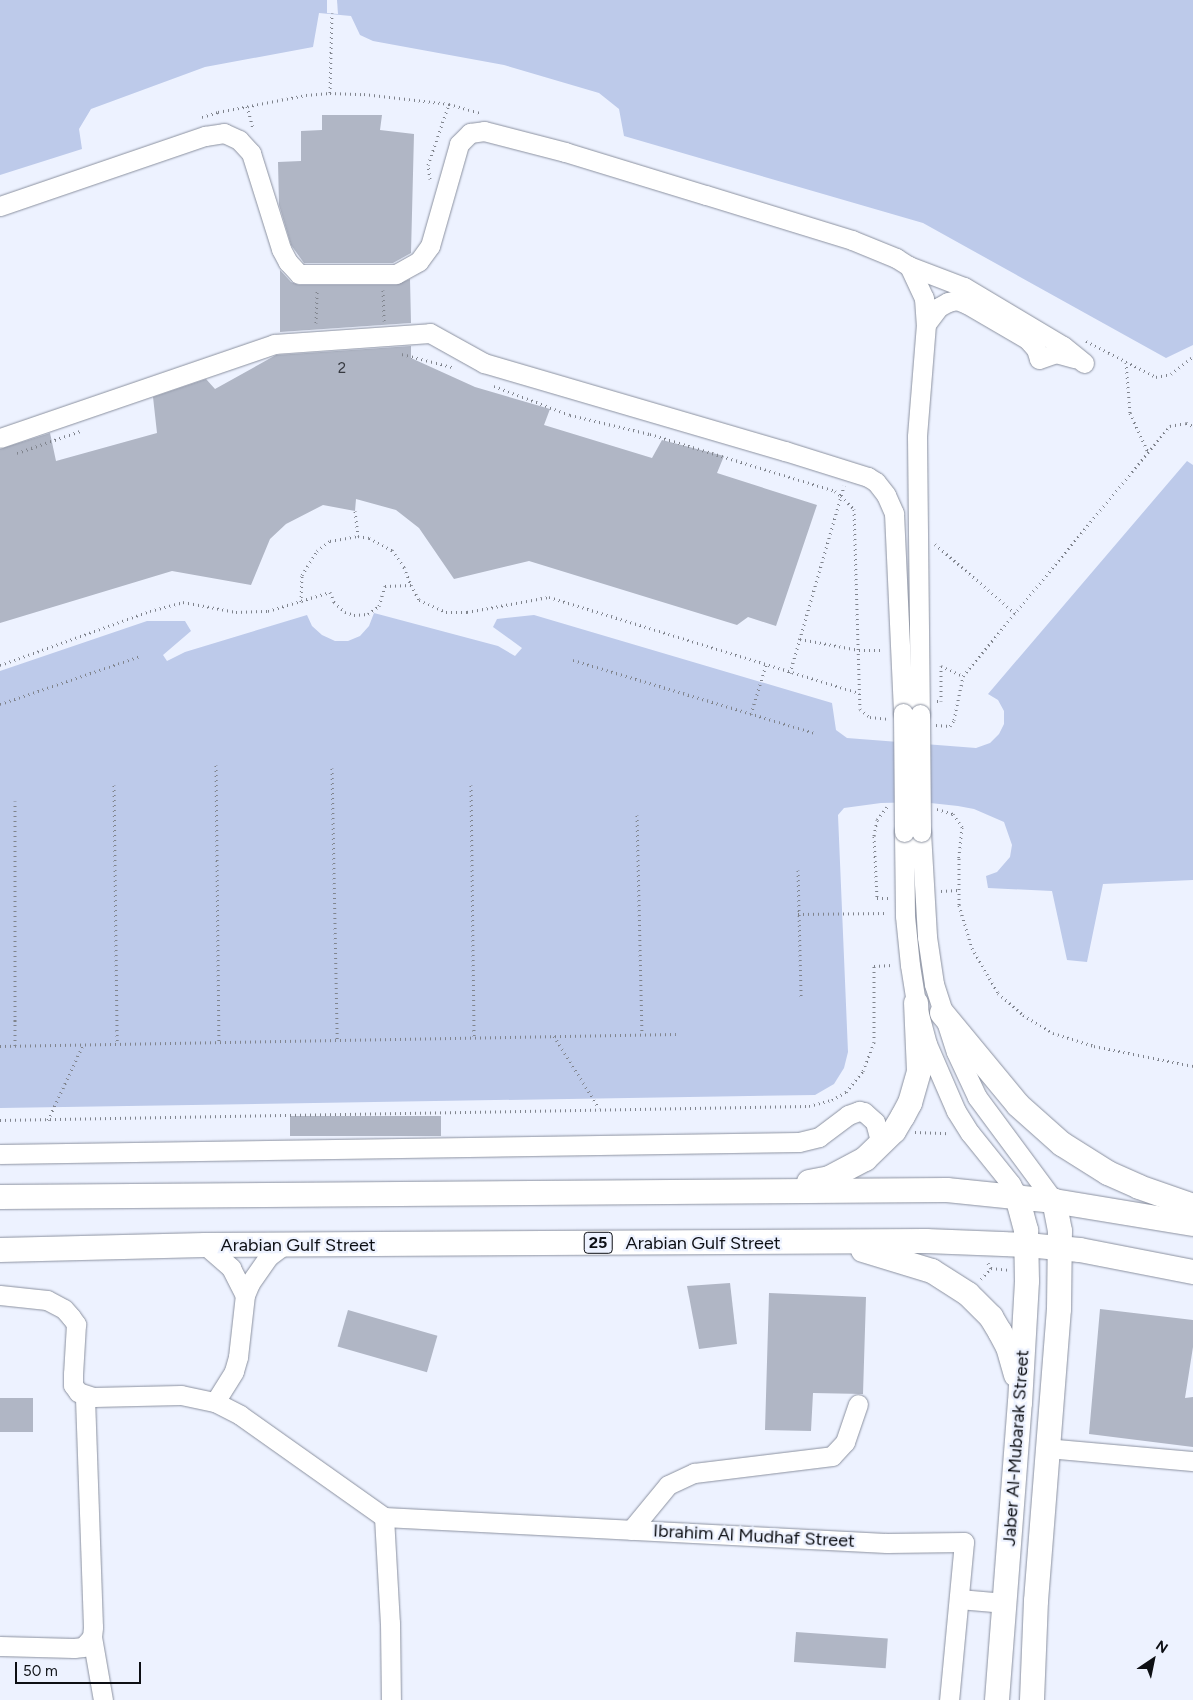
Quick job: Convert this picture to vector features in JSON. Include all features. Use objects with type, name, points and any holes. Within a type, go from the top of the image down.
[{"type":"main road","points":[[753,1190],[798,1185],[829,1178],[865,1159],[894,1131],[903,1116],[915,1087],[919,1054],[916,1003]]},
{"type":"main road","points":[[942,1013],[993,1077],[1041,1127],[1096,1167],[1139,1187],[1193,1206]]},
{"type":"main road","points":[[0,1197],[947,1190],[1054,1201],[1193,1224]]},
{"type":"main road","name":"Jaber Al-Mubarak Street","points":[[996,1700],[1020,1403],[1027,1245],[1026,1230],[1017,1196]]},
{"type":"main road","name":"Jaber Al-Mubarak Street","points":[[1032,1700],[1035,1609],[1046,1448],[1059,1309],[1060,1249],[1054,1201]]},
{"type":"main road","name":"Arabian Gulf Street","points":[[0,1250],[205,1245],[926,1241],[1027,1245],[1096,1253],[1193,1272]]},
{"type":"main road","points":[[819,1242],[908,1262],[932,1270],[968,1294],[991,1317],[1008,1347],[1020,1403]]},
{"type":"main road","points":[[1059,1309],[1070,1281],[1096,1253]]},
{"type":"street","points":[[0,206],[205,136],[224,133],[239,140],[251,154],[278,241],[288,262],[299,274],[396,274],[412,267],[425,254],[434,233],[455,151],[470,133],[484,130],[565,152],[852,240],[909,266],[964,286],[1063,346],[1084,363],[1061,353],[1047,354],[1039,359],[1036,349],[1026,339],[962,302],[952,300],[943,304],[926,324]]},
{"type":"street","points":[[909,266],[924,298],[926,324],[917,437],[918,530],[912,714],[912,832],[906,916],[916,1003],[927,1044],[956,1111],[970,1134],[1011,1184],[1017,1196]]},
{"type":"street","points":[[0,438],[274,344],[430,333],[484,363],[849,471],[876,482],[886,495],[894,513],[912,714]]},
{"type":"street","points":[[912,832],[934,984],[956,1052],[977,1097],[1054,1201]]},
{"type":"street","points":[[0,1154],[799,1142],[819,1137],[848,1115],[859,1112],[864,1112],[876,1122],[879,1137],[878,1146]]},
{"type":"street","points":[[205,1245],[231,1268],[245,1295]]},
{"type":"street","points":[[216,1402],[234,1371],[238,1357],[245,1295],[263,1262],[272,1252],[284,1245]]},
{"type":"street","points":[[0,1295],[47,1300],[64,1309],[71,1317],[76,1324],[73,1384],[78,1392],[85,1396],[181,1395],[216,1402],[240,1415],[384,1517],[390,1623],[391,1700]]},
{"type":"street","points":[[85,1396],[94,1627],[92,1637],[103,1700]]},
{"type":"street","points":[[631,1530],[668,1485],[694,1473],[832,1456],[845,1442],[858,1404]]},
{"type":"street","points":[[1046,1448],[1193,1461]]},
{"type":"street","name":"Ibrahim Al Mudhaf Street","points":[[384,1517],[886,1543],[964,1542],[949,1700]]},
{"type":"street","points":[[959,1599],[1005,1603]]},
{"type":"street","points":[[0,1646],[74,1648],[83,1647],[92,1637]]},
{"type":"path","points":[[330,93],[332,13]]},
{"type":"path","points":[[200,118],[218,112],[306,95],[330,93],[364,94],[449,104],[487,115]]},
{"type":"path","points":[[316,341],[317,274]]},
{"type":"path","points":[[382,274],[386,354],[401,354],[455,369]]},
{"type":"path","points":[[1082,339],[1156,377],[1172,374],[1193,357]]},
{"type":"path","points":[[1126,361],[1130,412],[1148,452]]},
{"type":"path","points":[[490,384],[570,415],[659,437],[835,491],[841,496],[854,509],[859,693],[863,713]]},
{"type":"path","points":[[941,701],[941,666],[963,676],[1170,426],[1186,423],[1193,426]]},
{"type":"path","points":[[9,455],[89,428]]},
{"type":"path","points":[[790,672],[849,471]]},
{"type":"path","points":[[355,511],[358,536]]},
{"type":"path","points":[[918,530],[1016,614]]},
{"type":"path","points":[[301,602],[302,574],[317,551],[330,541],[358,536],[369,538],[392,550],[404,567],[419,600],[446,612],[467,612],[548,597],[859,693]]},
{"type":"path","points":[[0,665],[150,611],[183,602],[236,612],[268,611],[330,592],[334,602],[345,612],[354,615],[368,614],[379,606],[385,586],[411,585]]},
{"type":"path","points":[[800,639],[859,650],[888,650]]},
{"type":"path","points":[[0,704],[140,656]]},
{"type":"path","points":[[573,660],[816,733]]},
{"type":"path","points":[[752,714],[766,665]]},
{"type":"path","points":[[216,765],[219,1042]]},
{"type":"path","points":[[332,768],[337,1040]]},
{"type":"path","points":[[114,785],[117,1044]]},
{"type":"path","points":[[471,785],[474,1037]]},
{"type":"path","points":[[14,1046],[15,802]]},
{"type":"path","points":[[893,898],[877,898],[874,836],[875,828],[882,813],[887,807],[895,804]]},
{"type":"path","points":[[934,808],[953,814],[962,827],[958,890],[959,905],[972,948],[998,993],[1023,1015],[1053,1033],[1094,1046],[1193,1066]]},
{"type":"path","points":[[638,815],[642,1034]]},
{"type":"path","points":[[798,870],[802,997]]},
{"type":"path","points":[[939,891],[958,890]]},
{"type":"path","points":[[798,914],[893,913]]},
{"type":"path","points":[[0,1120],[810,1106],[832,1100],[846,1092],[863,1071],[874,1042],[874,966],[892,965],[892,957]]},
{"type":"path","points":[[0,1046],[676,1034]]},
{"type":"path","points":[[554,1036],[599,1109]]},
{"type":"path","points":[[48,1120],[83,1045]]},
{"type":"water","points":[[0,0],[1193,0],[1193,345],[1166,358],[923,223],[624,136],[619,109],[599,93],[504,65],[373,41],[360,35],[351,16],[319,13],[313,47],[205,67],[91,109],[79,129],[82,149],[0,175]]},
{"type":"water","points":[[1187,461],[1193,465],[1193,880],[1103,884],[1087,962],[1067,960],[1052,891],[988,888],[986,876],[997,872],[1010,857],[1012,845],[1004,822],[974,809],[958,806],[921,802],[881,803],[844,808],[838,815],[848,1052],[844,1068],[834,1084],[815,1095],[0,1108],[0,671],[147,621],[185,621],[191,631],[163,655],[167,661],[185,652],[307,615],[312,626],[322,635],[335,641],[348,641],[360,636],[369,626],[374,613],[498,646],[515,656],[522,648],[493,627],[497,619],[534,615],[832,703],[836,730],[847,738],[976,748],[990,743],[999,734],[1004,724],[1004,711],[998,700],[988,694]]},
{"type":"pier","points":[[327,0],[337,0],[338,14],[327,13]]},
{"type":"building","points":[[322,115],[382,115],[380,130],[414,134],[411,253],[393,263],[304,263],[291,245],[279,205],[278,162],[301,161],[301,131],[322,130]]},
{"type":"building","points":[[280,270],[291,282],[299,285],[396,285],[410,279],[411,323],[280,332]]},
{"type":"building","points":[[411,346],[411,358],[475,387],[550,409],[544,425],[652,458],[662,440],[724,456],[717,473],[817,505],[776,626],[748,617],[737,625],[529,561],[454,579],[419,528],[396,510],[356,499],[355,511],[323,505],[286,524],[270,539],[251,585],[172,571],[0,623],[0,449],[50,433],[56,461],[157,433],[153,397],[206,379],[215,389],[276,355]]},
{"type":"building","points":[[290,1116],[441,1116],[441,1136],[290,1136]]},
{"type":"building","points":[[730,1283],[737,1344],[699,1349],[687,1286]]},
{"type":"building","points":[[769,1293],[866,1297],[863,1394],[813,1393],[811,1431],[765,1430]]},
{"type":"building","points":[[1100,1309],[1193,1320],[1193,1347],[1185,1398],[1193,1397],[1193,1447],[1089,1434]]},
{"type":"building","points":[[348,1310],[437,1336],[427,1372],[338,1347]]},
{"type":"building","points":[[0,1398],[33,1398],[33,1432],[0,1432]]},
{"type":"building","points":[[796,1632],[888,1638],[886,1668],[794,1662]]}]
